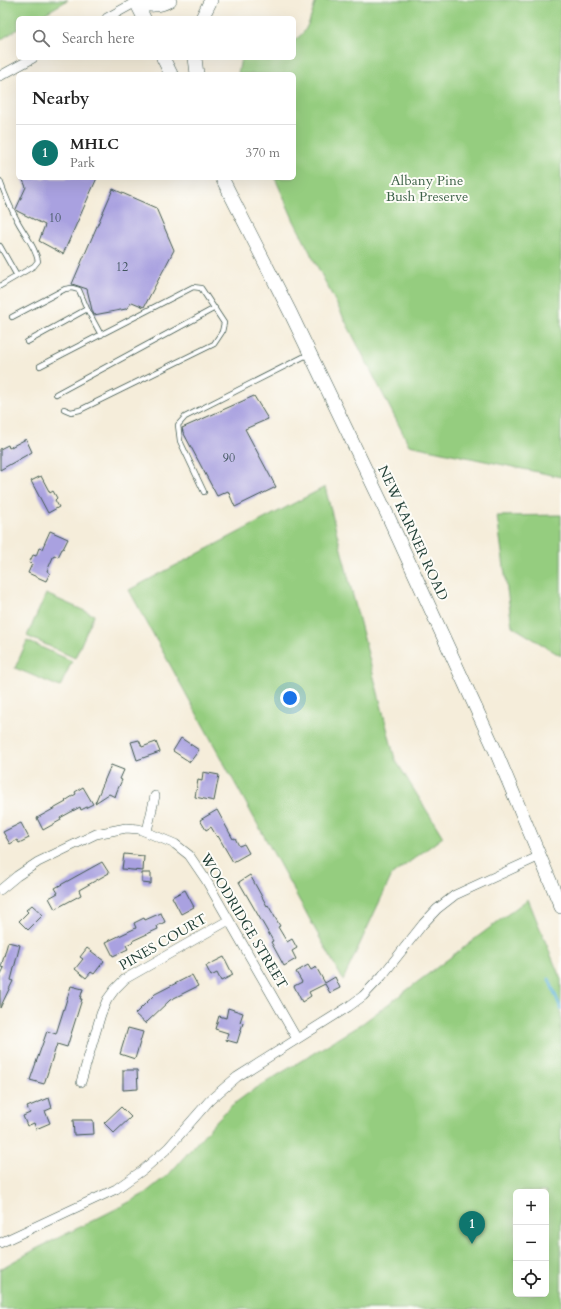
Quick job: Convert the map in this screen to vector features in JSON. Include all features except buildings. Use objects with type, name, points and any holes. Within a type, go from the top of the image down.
[{"type":"main road","points":[[136,1],[155,6],[164,4],[170,0]]},
{"type":"main road","points":[[203,16],[211,0]]},
{"type":"main road","points":[[136,1],[143,16]]},
{"type":"main road","points":[[164,60],[170,72]]},
{"type":"main road","points":[[195,60],[197,72]]},
{"type":"main road","name":"NEW KARNER ROAD","points":[[224,180],[388,516],[514,792],[561,907]]},
{"type":"street","points":[[110,16],[136,1]]},
{"type":"street","points":[[0,76],[29,60]]},
{"type":"street","points":[[147,831],[155,796]]},
{"type":"street","name":"WOODRIDGE STREET","points":[[0,890],[38,862],[96,834],[126,828],[139,829],[147,831],[175,844],[189,856],[206,880],[297,1039]]},
{"type":"street","points":[[0,1243],[116,1189],[143,1170],[168,1148],[210,1100],[237,1077],[363,996],[382,976],[423,924],[437,909],[455,895],[540,856]]},
{"type":"street","name":"PINES COURT","points":[[81,1082],[101,1014],[107,1000],[115,989],[125,979],[229,920]]},
{"type":"lane","points":[[0,181],[17,221],[36,252],[38,261],[34,266],[0,286]]},
{"type":"lane","points":[[0,246],[17,276]]},
{"type":"lane","points":[[40,366],[192,287],[201,288],[224,322],[222,332],[214,344],[80,410],[71,412],[64,409]]},
{"type":"lane","points":[[12,317],[65,289],[72,288],[79,290],[101,335]]},
{"type":"lane","points":[[56,394],[214,308]]},
{"type":"lane","points":[[27,342],[87,309]]},
{"type":"lane","points":[[204,492],[180,441],[178,426],[185,417],[310,354]]},
{"type":"green space","points":[[0,0],[68,0],[40,16],[16,16],[16,30],[0,40]]},
{"type":"green space","name":"Albany Pine Bush Preserve","points":[[316,0],[561,0],[561,477],[409,445],[294,221],[276,180],[296,180],[296,72],[238,72],[241,60],[296,60],[296,39],[303,33],[311,17]]},
{"type":"green space","points":[[325,487],[395,759],[443,837],[392,875],[343,980],[129,590]]},
{"type":"green space","points":[[561,515],[561,656],[512,626],[497,516]]},
{"type":"green space","points":[[46,594],[94,615],[75,658],[27,636]]},
{"type":"green space","points":[[27,641],[72,661],[60,687],[15,668]]},
{"type":"green space","points":[[528,899],[561,980],[561,1309],[0,1309],[0,1269],[144,1194],[170,1173],[231,1106],[250,1092],[363,1023]]},
{"type":"waterway","points":[[549,979],[561,1009]]},
{"type":"place","name":"MHLC","points":[[472,1244]]}]
